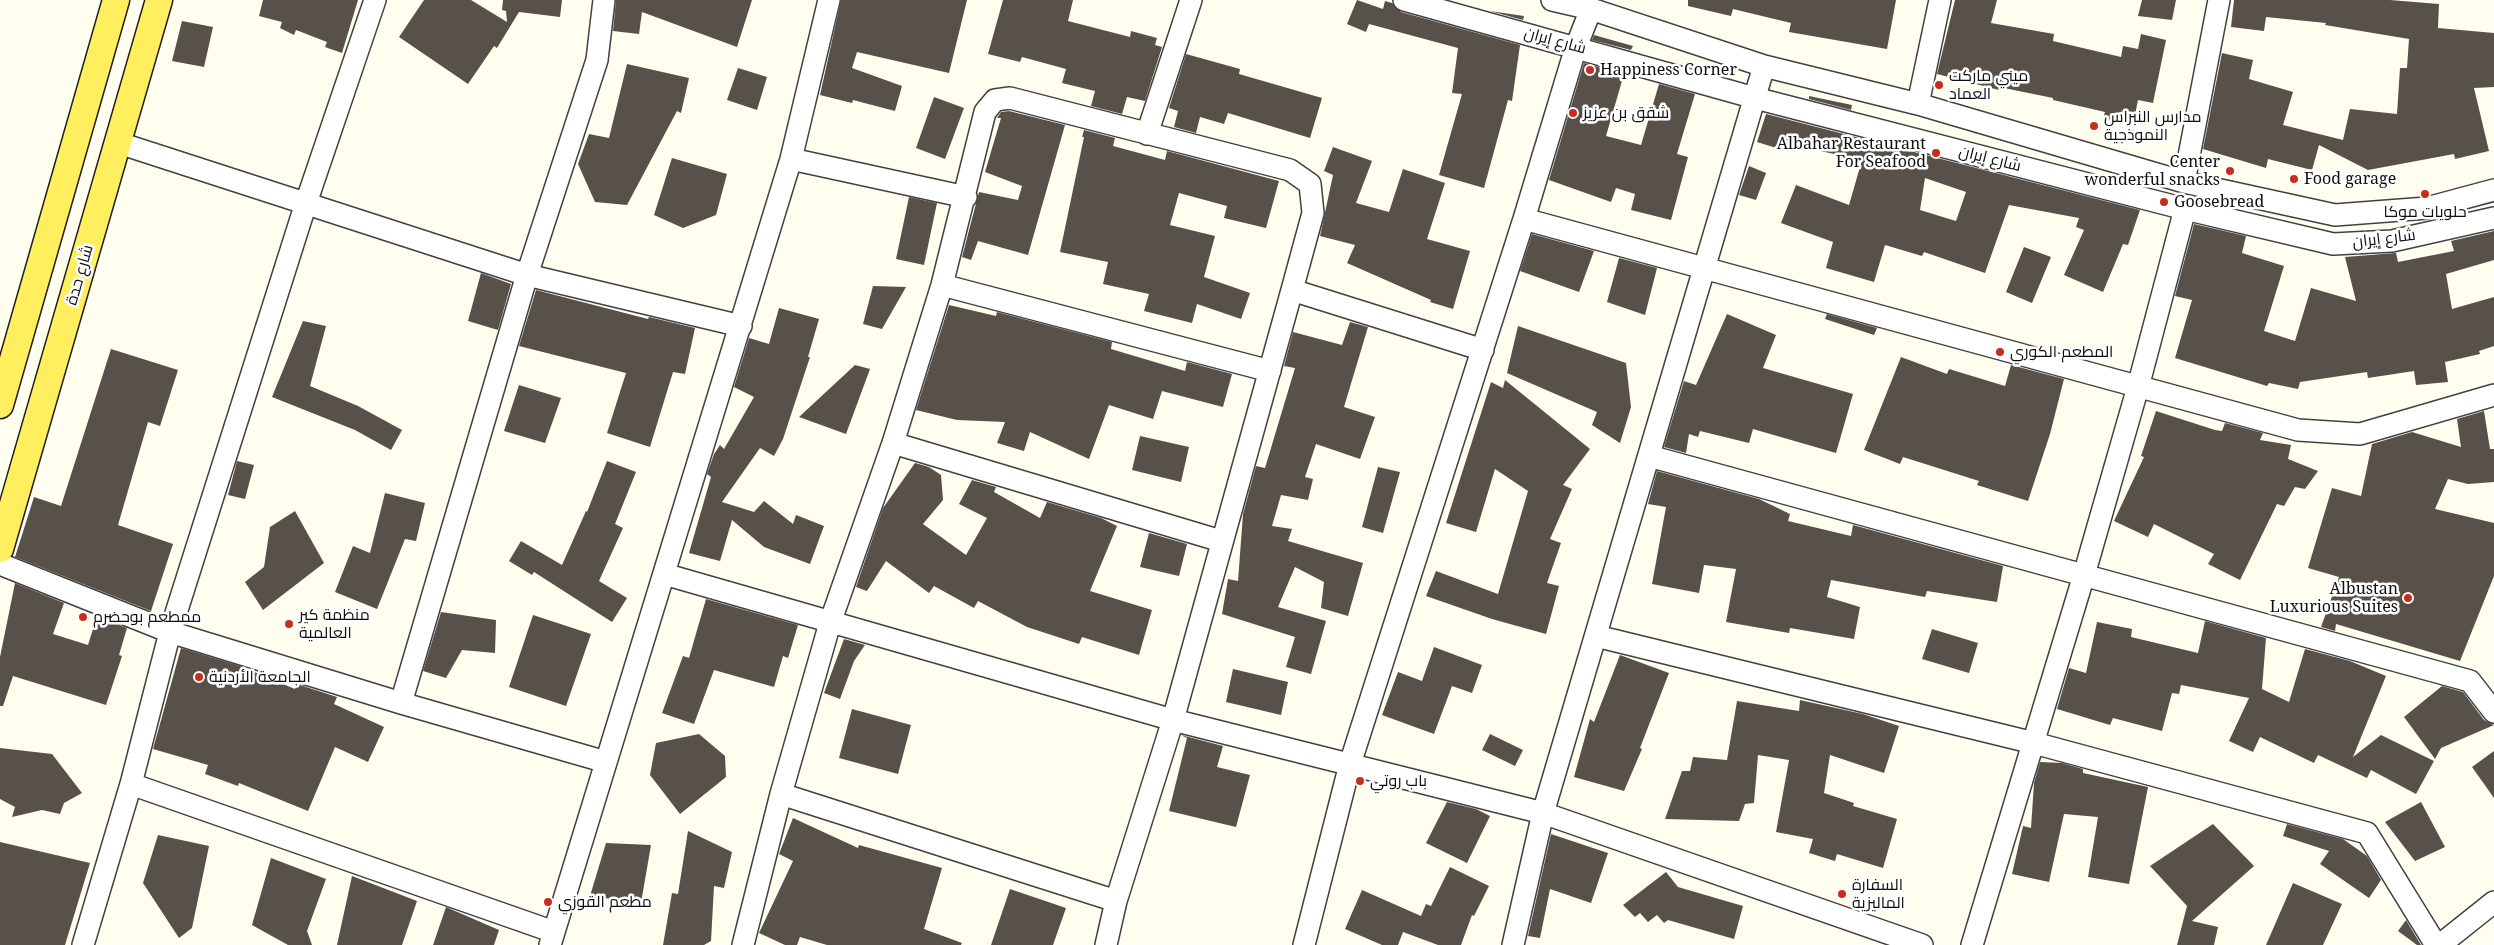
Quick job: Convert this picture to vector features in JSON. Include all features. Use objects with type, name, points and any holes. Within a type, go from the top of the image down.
[{"type":"main road","points":[[0,406],[116,0]]},
{"type":"main road","name":"شارع حدة","points":[[0,550],[159,0]]},
{"type":"street","points":[[83,945],[131,784],[170,632],[306,203],[375,0]]},
{"type":"street","points":[[401,703],[527,274],[597,60],[604,0]]},
{"type":"street","points":[[131,784],[552,938],[791,159],[829,0]]},
{"type":"street","points":[[1147,134],[1190,0]]},
{"type":"street","name":"شارع إيران","points":[[1404,0],[1755,98],[2185,209],[2333,244],[2392,241],[2494,218]]},
{"type":"street","name":"شارع إيران","points":[[1552,0],[1591,10],[1764,66],[1918,104],[2184,182],[2335,215],[2427,208],[2494,190]]},
{"type":"street","points":[[1918,104],[1940,0]]},
{"type":"street","points":[[2184,182],[2220,0]]},
{"type":"street","points":[[1304,945],[1350,764],[1524,218],[1576,47],[1591,10]]},
{"type":"street","points":[[1513,945],[1543,813],[1764,66]]},
{"type":"street","points":[[744,945],[781,794],[830,623],[893,443],[942,285],[966,197],[985,112],[995,100],[1010,98],[1290,170],[1310,184],[1313,213],[1173,720],[1116,901],[1106,945]]},
{"type":"street","points":[[119,143],[527,274],[741,326]]},
{"type":"street","points":[[791,159],[966,197]]},
{"type":"street","points":[[1972,945],[2084,575],[2138,387],[2185,209]]},
{"type":"street","points":[[1524,218],[1705,266],[2298,430],[2360,434],[2494,395]]},
{"type":"street","points":[[942,285],[1270,371]]},
{"type":"street","points":[[1292,290],[1482,350]]},
{"type":"street","points":[[893,443],[1221,541]]},
{"type":"street","points":[[1649,456],[2470,681],[2494,712]]},
{"type":"street","points":[[0,564],[170,632],[401,703],[606,762]]},
{"type":"street","points":[[664,574],[1173,720],[1543,813],[1922,945]]},
{"type":"street","points":[[1596,636],[2034,743],[2367,832],[2438,945],[2494,902]]},
{"type":"street","points":[[781,794],[1116,901]]},
{"type":"building","points":[[263,0],[358,0],[342,53],[325,47],[327,42],[296,30],[294,35],[280,28],[282,22],[259,16]]},
{"type":"building","points":[[424,0],[471,0],[507,22],[506,11],[502,10],[503,0],[562,0],[560,17],[519,12],[497,48],[494,46],[468,84],[399,37]]},
{"type":"building","points":[[616,0],[752,0],[737,47],[642,12],[639,34],[613,31]]},
{"type":"building","points":[[841,0],[967,0],[949,73],[857,52],[852,68],[902,86],[895,111],[853,100],[852,103],[820,95]]},
{"type":"building","points":[[1003,0],[1073,0],[1068,21],[1130,37],[1131,31],[1157,38],[1155,45],[1162,47],[1145,101],[1127,97],[1122,114],[1091,106],[1095,91],[1062,83],[1066,69],[1022,57],[1020,62],[988,54]]},
{"type":"building","points":[[1357,0],[1383,9],[1385,1],[1392,3],[1401,12],[1520,45],[1512,101],[1508,100],[1484,188],[1439,175],[1462,94],[1452,93],[1458,48],[1369,24],[1366,32],[1347,24]]},
{"type":"building","points":[[1688,0],[1896,0],[1887,49],[1789,32],[1791,23],[1733,9],[1731,16],[1688,6]]},
{"type":"building","points":[[1955,0],[1997,0],[1991,23],[2054,34],[2053,41],[2121,57],[2123,46],[2138,49],[2141,34],[2166,40],[2153,103],[2138,100],[2133,125],[2103,118],[2105,112],[2053,100],[2053,98],[1999,87],[1999,90],[1937,74]]},
{"type":"building","points":[[2142,0],[2176,0],[2172,20],[2138,16]]},
{"type":"building","points":[[2234,0],[2390,0],[2439,4],[2438,28],[2494,33],[2494,87],[2474,88],[2489,151],[2455,159],[2454,154],[2368,170],[2319,145],[2312,170],[2268,159],[2266,168],[2203,149],[2222,53],[2253,60],[2249,79],[2293,92],[2283,125],[2343,140],[2350,109],[2397,114],[2400,68],[2407,68],[2409,39],[2325,25],[2326,23],[2266,17],[2264,31],[2231,27]]},
{"type":"building","points":[[1490,11],[1524,16],[1523,20]]},
{"type":"building","points":[[182,21],[213,27],[204,67],[172,61]]},
{"type":"building","points":[[1594,35],[1633,46],[1631,50],[1592,40]]},
{"type":"building","points":[[1186,54],[1240,69],[1239,74],[1322,98],[1310,138],[1228,113],[1224,124],[1200,117],[1196,133],[1174,127],[1178,111],[1169,108]]},
{"type":"building","points":[[1584,63],[1624,74],[1606,136],[1641,145],[1659,84],[1695,94],[1677,154],[1688,157],[1671,220],[1631,210],[1635,194],[1616,188],[1611,202],[1549,180]]},
{"type":"building","points":[[627,64],[689,78],[681,113],[677,111],[627,205],[595,202],[578,164],[589,134],[609,138]]},
{"type":"building","points":[[738,68],[767,77],[757,110],[727,100]]},
{"type":"building","points":[[1809,96],[1852,105],[1851,110],[1809,99]]},
{"type":"building","points":[[934,97],[964,108],[945,159],[916,148]]},
{"type":"building","points":[[1009,111],[1065,125],[1028,255],[978,241],[971,260],[962,257],[979,192],[1018,200],[1022,186],[985,172],[1001,118],[997,118],[1001,112]]},
{"type":"building","points":[[1766,114],[2140,210],[2128,245],[2123,244],[2103,292],[2064,275],[2084,230],[2076,227],[2079,218],[2009,205],[1985,273],[1924,252],[1922,256],[1885,245],[1874,282],[1826,268],[1833,242],[1781,223],[1796,185],[1849,205],[1862,160],[1788,144],[1786,151],[1757,142]],"holes":[[[1925,178],[1966,192],[1956,221],[1920,210]]]},
{"type":"building","points":[[1084,130],[1115,138],[1113,146],[1165,160],[1167,151],[1279,181],[1266,228],[1224,218],[1227,206],[1179,193],[1170,225],[1215,236],[1204,277],[1250,293],[1241,319],[1197,304],[1192,323],[1144,311],[1149,294],[1103,284],[1108,262],[1060,252]]},
{"type":"building","points":[[1333,147],[1372,161],[1356,203],[1389,212],[1403,169],[1445,183],[1427,239],[1470,251],[1453,309],[1430,302],[1431,300],[1347,263],[1355,245],[1320,236],[1333,175],[1324,171]]},
{"type":"building","points":[[672,158],[727,174],[716,215],[683,228],[654,215]]},
{"type":"building","points":[[1749,166],[1766,173],[1756,200],[1739,195]]},
{"type":"building","points":[[909,197],[937,203],[924,265],[896,259]]},
{"type":"building","points":[[2194,224],[2246,236],[2242,253],[2284,266],[2264,331],[2295,341],[2311,288],[2356,301],[2345,257],[2396,253],[2398,262],[2454,251],[2451,241],[2494,231],[2494,260],[2446,274],[2452,309],[2494,297],[2494,346],[2479,351],[2480,354],[2445,362],[2448,382],[2416,385],[2414,371],[2368,378],[2367,372],[2300,382],[2298,389],[2269,383],[2267,386],[2175,358],[2192,300],[2175,296]]},
{"type":"building","points":[[1532,234],[1594,251],[1579,292],[1520,271]]},
{"type":"building","points":[[2024,247],[2051,257],[2032,303],[2006,292]]},
{"type":"building","points":[[1619,258],[1657,268],[1645,315],[1607,302]]},
{"type":"building","points":[[481,273],[511,284],[498,330],[468,321]]},
{"type":"building","points":[[873,286],[906,287],[882,329],[863,324]]},
{"type":"building","points":[[536,290],[648,319],[649,317],[695,328],[685,374],[673,372],[650,447],[607,433],[626,373],[519,346]]},
{"type":"building","points":[[949,305],[996,316],[997,312],[1112,342],[1111,349],[1185,371],[1187,362],[1232,374],[1223,407],[1162,391],[1153,419],[1109,405],[1089,459],[1030,432],[1024,451],[997,443],[1005,422],[957,420],[916,410]]},
{"type":"building","points":[[779,308],[819,319],[808,357],[810,357],[783,439],[774,456],[760,448],[722,502],[754,512],[764,501],[793,524],[796,515],[824,526],[810,564],[764,547],[732,520],[720,561],[689,553],[711,477],[707,474],[714,454],[720,445],[724,449],[754,397],[734,387],[749,338],[769,344]]},
{"type":"building","points":[[1727,314],[1776,335],[1763,368],[1853,394],[1836,453],[1753,429],[1749,443],[1700,431],[1698,437],[1689,434],[1686,453],[1664,447],[1684,381],[1696,385]]},
{"type":"building","points":[[1827,314],[1877,328],[1874,335],[1825,319]]},
{"type":"building","points":[[303,321],[326,326],[310,386],[358,406],[402,430],[391,450],[355,430],[272,397]]},
{"type":"building","points":[[1350,322],[1368,327],[1344,407],[1375,417],[1360,459],[1316,444],[1305,477],[1313,479],[1308,500],[1281,495],[1272,526],[1292,529],[1288,541],[1363,563],[1348,616],[1321,608],[1324,582],[1295,567],[1278,607],[1326,621],[1311,674],[1286,667],[1295,637],[1222,614],[1228,579],[1238,581],[1243,514],[1256,466],[1265,468],[1295,368],[1284,366],[1293,332],[1342,345]]},
{"type":"building","points":[[1518,326],[1626,363],[1631,407],[1620,443],[1592,425],[1597,412],[1507,373]]},
{"type":"building","points":[[111,349],[178,370],[160,426],[148,422],[118,525],[173,544],[151,611],[15,557],[34,497],[61,506]]},
{"type":"building","points":[[1901,357],[1947,374],[1949,369],[2005,386],[2011,365],[2064,379],[2050,434],[2028,501],[1977,485],[1979,481],[1903,457],[1900,464],[1864,450]]},
{"type":"building","points":[[855,365],[870,369],[846,434],[799,417]]},
{"type":"building","points":[[1505,380],[1590,449],[1563,485],[1572,489],[1550,539],[1561,543],[1547,583],[1559,586],[1546,634],[1492,619],[1426,596],[1436,571],[1498,594],[1528,491],[1495,469],[1476,532],[1446,523],[1491,382],[1503,388]]},
{"type":"building","points":[[519,385],[561,398],[545,443],[504,431]]},
{"type":"building","points":[[2156,411],[2215,430],[2222,431],[2225,423],[2263,433],[2260,440],[2291,445],[2288,459],[2318,471],[2305,489],[2295,487],[2284,506],[2277,504],[2240,580],[2208,564],[2214,554],[2154,524],[2148,537],[2114,521],[2144,457],[2141,456]]},
{"type":"building","name":"Albustan Luxurious Suites","points":[[2484,411],[2490,449],[2494,449],[2494,482],[2468,484],[2448,479],[2435,509],[2494,523],[2494,576],[2460,661],[2336,624],[2335,631],[2321,627],[2339,577],[2308,568],[2332,488],[2361,496],[2372,444],[2412,432],[2461,447],[2457,419]]},
{"type":"building","points":[[1140,436],[1189,447],[1181,482],[1132,470]]},
{"type":"building","points":[[237,461],[254,465],[245,499],[228,495]]},
{"type":"building","points":[[607,461],[636,472],[615,524],[623,528],[599,581],[627,598],[612,622],[534,572],[532,575],[509,561],[521,541],[562,565],[587,512]]},
{"type":"building","points":[[915,463],[929,467],[941,475],[943,500],[923,524],[966,555],[987,518],[959,504],[972,480],[996,487],[994,492],[1040,518],[1047,502],[1101,518],[1117,526],[1090,591],[1152,610],[1139,655],[1082,637],[1079,644],[1027,627],[978,601],[974,608],[934,586],[929,593],[886,561],[867,591],[856,587],[883,508]]},
{"type":"building","points":[[1378,467],[1400,472],[1383,533],[1362,527]]},
{"type":"building","points":[[1657,471],[1759,499],[1790,514],[1788,521],[1851,536],[1853,525],[2003,566],[1997,602],[1927,591],[1925,597],[1831,580],[1827,597],[1860,607],[1854,639],[1790,628],[1789,633],[1726,622],[1736,569],[1704,565],[1699,593],[1652,584],[1666,507],[1648,504]]},
{"type":"building","points":[[385,493],[425,503],[416,541],[405,539],[377,609],[335,592],[353,546],[370,553]]},
{"type":"building","points":[[295,511],[324,563],[263,610],[245,582],[264,567],[270,527]]},
{"type":"building","points":[[1149,533],[1187,544],[1179,576],[1140,567]]},
{"type":"building","points":[[15,583],[64,603],[53,634],[88,645],[97,616],[127,628],[119,655],[122,656],[106,705],[13,676],[3,706],[0,706],[0,657]]},
{"type":"building","points":[[706,599],[798,625],[788,658],[783,656],[774,687],[714,670],[694,724],[662,713],[683,656],[689,658]]},
{"type":"building","points":[[441,612],[496,620],[495,653],[462,650],[446,678],[423,671]]},
{"type":"building","points":[[533,615],[591,634],[566,706],[509,687]]},
{"type":"building","points":[[2205,621],[2266,638],[2262,689],[2289,702],[2305,649],[2350,661],[2386,676],[2353,757],[2381,735],[2434,761],[2416,794],[2371,770],[2367,778],[2318,755],[2314,763],[2260,737],[2253,752],[2229,741],[2249,698],[2181,685],[2179,694],[2172,693],[2162,731],[2113,718],[2110,725],[2057,709],[2069,668],[2086,673],[2097,622],[2132,629],[2131,637],[2198,653]]},
{"type":"building","points":[[1932,629],[1978,643],[1969,673],[1922,659]]},
{"type":"building","points":[[844,639],[865,645],[854,661],[840,699],[824,693]]},
{"type":"building","points":[[1434,647],[1482,665],[1472,693],[1452,686],[1434,734],[1382,715],[1398,672],[1422,681]]},
{"type":"building","points":[[181,648],[240,666],[295,689],[297,684],[337,697],[334,704],[384,727],[368,762],[335,747],[308,811],[239,783],[238,786],[205,774],[208,765],[153,749]]},
{"type":"building","points":[[1620,655],[1669,673],[1640,748],[1642,749],[1624,791],[1574,777],[1590,719],[1594,722]]},
{"type":"building","points":[[1233,669],[1288,682],[1281,715],[1226,702]]},
{"type":"building","points":[[2442,686],[2463,692],[2484,720],[2494,725],[2441,748],[2435,759],[2404,717]]},
{"type":"building","points":[[1800,700],[1863,714],[1899,726],[1884,773],[1830,755],[1824,793],[1854,803],[1853,806],[1897,819],[1883,868],[1837,854],[1835,861],[1809,853],[1813,839],[1776,832],[1789,760],[1758,755],[1754,803],[1745,804],[1739,821],[1665,819],[1682,771],[1690,771],[1693,757],[1727,760],[1737,701],[1799,711]]},
{"type":"building","points":[[852,709],[911,725],[898,774],[839,758]]},
{"type":"building","points":[[699,734],[725,756],[726,777],[680,814],[650,775],[656,743]]},
{"type":"building","points":[[1490,734],[1523,750],[1515,766],[1482,750]]},
{"type":"building","points":[[1181,735],[1223,746],[1217,767],[1250,775],[1236,827],[1169,811],[1187,738]]},
{"type":"building","points":[[0,748],[52,754],[82,793],[64,803],[60,814],[42,810],[12,817],[15,807],[0,799]]},
{"type":"building","points":[[2494,751],[2494,798],[2472,767]]},
{"type":"building","points":[[2040,762],[2062,763],[2083,769],[2083,773],[2148,787],[2129,884],[2088,877],[2098,817],[2064,814],[2049,882],[2012,874],[2023,826],[2031,828],[2034,783]]},
{"type":"building","points":[[1447,802],[1476,809],[1490,816],[1467,863],[1426,843]]},
{"type":"building","points":[[2421,802],[2445,847],[2415,861],[2385,822]]},
{"type":"building","points":[[793,818],[858,848],[859,845],[942,868],[924,929],[962,943],[961,945],[827,945],[800,937],[797,945],[785,945],[759,933],[793,861],[779,854]]},
{"type":"building","points":[[2213,824],[2254,866],[2192,921],[2218,927],[2214,945],[2177,945],[2187,906],[2150,866]]},
{"type":"building","points":[[2287,824],[2343,839],[2367,856],[2381,880],[2369,898],[2320,864],[2329,851],[2283,836]]},
{"type":"building","points":[[688,831],[732,852],[724,888],[714,886],[711,941],[704,945],[663,945],[672,893],[678,894]]},
{"type":"building","points":[[1551,834],[1608,853],[1591,903],[1550,889],[1540,938],[1528,936]]},
{"type":"building","points":[[158,835],[209,846],[192,928],[179,938],[143,883]]},
{"type":"building","points":[[0,842],[90,863],[65,945],[0,945]]},
{"type":"building","points":[[606,843],[651,845],[641,903],[590,896]]},
{"type":"building","points":[[271,858],[326,879],[307,931],[312,945],[288,945],[252,925]]},
{"type":"building","points":[[1450,867],[1489,886],[1474,916],[1472,915],[1461,945],[1438,945],[1403,932],[1398,945],[1382,945],[1345,929],[1362,890],[1421,916],[1426,904],[1431,906]]},
{"type":"building","points":[[1666,872],[1678,887],[1743,906],[1734,939],[1668,920],[1664,923],[1657,915],[1648,922],[1640,913],[1635,917],[1623,905]]},
{"type":"building","points":[[352,876],[417,901],[402,945],[337,945]]},
{"type":"building","points":[[2293,883],[2342,904],[2323,945],[2266,945]]},
{"type":"building","points":[[1010,889],[1066,908],[1053,945],[991,945]]},
{"type":"building","points":[[446,907],[499,930],[494,945],[433,945]]},
{"type":"building","points":[[2406,920],[2421,945],[2417,945],[2398,931]]},
{"type":"place","name":"Happiness Corner","points":[[1590,70]]},
{"type":"place","name":"ميني ماركت العماد","points":[[1939,85]]},
{"type":"place","name":"شقق بن عزيز","points":[[1573,113]]},
{"type":"place","name":"مدارس النبراس النموذجية","points":[[2094,126]]},
{"type":"place","name":"Albahar Restaurant For Seafood","points":[[1936,153]]},
{"type":"place","name":"Center wonderful snacks","points":[[2230,171]]},
{"type":"place","name":"Food garage","points":[[2294,179]]},
{"type":"place","name":"حلويات موكا","points":[[2425,194]]},
{"type":"place","name":"Goosebread","points":[[2164,202]]},
{"type":"place","name":"المطعم الكوري","points":[[2000,352]]},
{"type":"place","name":"Albustan Luxurious Suites","points":[[2408,598]]},
{"type":"place","name":"ممطعم بوحضرم","points":[[83,617]]},
{"type":"place","name":"منظمة كير العالمية","points":[[289,624]]},
{"type":"place","name":"الجامعة الأردنية","points":[[199,677]]},
{"type":"place","name":"باب روتي","points":[[1360,781]]},
{"type":"place","name":"السفارة الماليزية","points":[[1842,894]]},
{"type":"place","name":"مطعم القوزي","points":[[548,902]]}]
